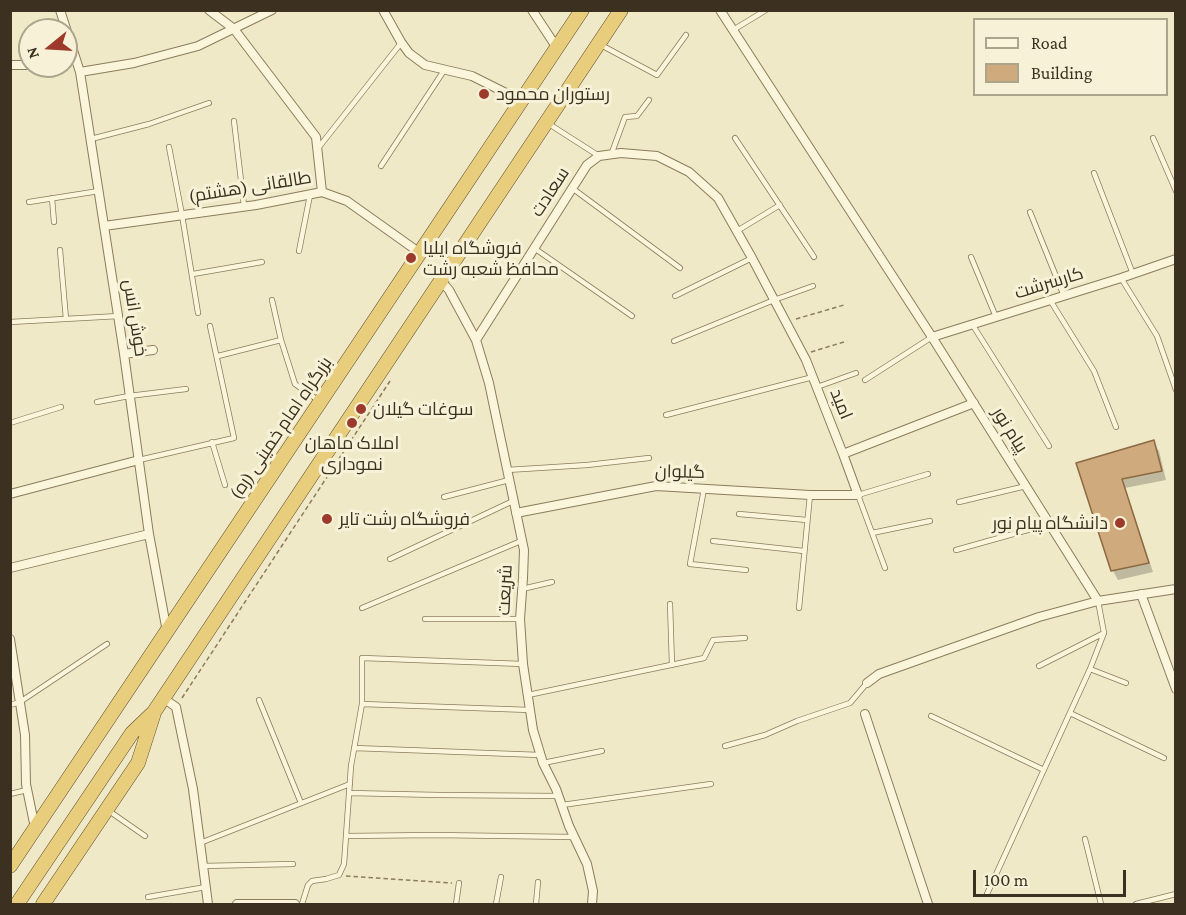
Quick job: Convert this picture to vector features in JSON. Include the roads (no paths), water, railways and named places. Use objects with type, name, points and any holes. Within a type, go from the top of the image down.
[{"type":"highway","name":"بزرگراه امام خمینی (ره)","points":[[10,866],[582,10]]},
{"type":"highway","points":[[17,904],[133,731],[154,712],[621,10]]},
{"type":"highway","points":[[43,904],[139,761],[154,712]]},
{"type":"street","name":"خوش انس","points":[[60,10],[79,67],[124,354],[149,534],[167,632]]},
{"type":"street","points":[[209,10],[234,29],[316,137],[322,192]]},
{"type":"street","points":[[79,67],[134,63],[198,46],[272,10]]},
{"type":"street","points":[[383,10],[409,53],[425,65],[472,76],[522,101]]},
{"type":"street","points":[[532,10],[557,48]]},
{"type":"street","name":"پیام نور","points":[[720,10],[932,337],[1098,601]]},
{"type":"street","name":"امید","points":[[599,156],[621,153],[657,156],[689,172],[718,198],[803,355],[858,495]]},
{"type":"street","name":"سعادت","points":[[476,340],[587,165],[599,156]]},
{"type":"street","name":"طالقانی (هشتم)","points":[[104,226],[244,206],[322,192],[347,201],[420,253]]},
{"type":"street","name":"کارسرشت","points":[[932,337],[1176,259]]},
{"type":"street","name":"شریعت","points":[[441,281],[476,340],[489,383],[524,550],[520,619],[523,664],[533,729],[542,759],[587,864],[592,904]]},
{"type":"street","points":[[124,354],[153,350]]},
{"type":"street","points":[[843,454],[974,403]]},
{"type":"street","points":[[10,494],[139,460]]},
{"type":"street","name":"گیلوان","points":[[516,513],[656,486],[810,495],[858,495]]},
{"type":"street","points":[[10,568],[149,534]]},
{"type":"street","points":[[867,683],[879,674],[1039,616],[1098,601],[1176,589]]},
{"type":"street","points":[[1141,594],[1176,688]]},
{"type":"street","points":[[10,639],[25,735],[27,790],[35,829]]},
{"type":"street","points":[[163,698],[176,707],[193,789],[208,904]]},
{"type":"street","points":[[865,714],[928,904]]},
{"type":"street","points":[[237,904],[295,904]]},
{"type":"lane","points":[[733,30],[766,10]]},
{"type":"lane","points":[[599,44],[657,75],[686,35]]},
{"type":"lane","points":[[317,149],[401,42]]},
{"type":"lane","points":[[381,166],[445,69]]},
{"type":"lane","points":[[611,155],[625,117],[637,116],[649,100]]},
{"type":"lane","points":[[91,139],[149,124],[208,103]]},
{"type":"lane","points":[[234,121],[244,206]]},
{"type":"lane","points":[[547,123],[599,156]]},
{"type":"lane","points":[[735,138],[814,257]]},
{"type":"lane","points":[[1153,138],[1176,191]]},
{"type":"lane","points":[[170,147],[198,313]]},
{"type":"lane","points":[[1094,173],[1133,274]]},
{"type":"lane","points":[[572,188],[681,268]]},
{"type":"lane","points":[[29,202],[99,191]]},
{"type":"lane","points":[[299,251],[310,194]]},
{"type":"lane","points":[[52,198],[54,222]]},
{"type":"lane","points":[[736,231],[780,205]]},
{"type":"lane","points":[[1030,212],[1064,296]]},
{"type":"lane","points":[[534,248],[632,316]]},
{"type":"lane","points":[[60,250],[66,319]]},
{"type":"lane","points":[[971,257],[996,317]]},
{"type":"lane","points":[[675,296],[752,258]]},
{"type":"lane","points":[[192,274],[262,262]]},
{"type":"lane","points":[[1121,278],[1157,336],[1176,390]]},
{"type":"lane","points":[[674,341],[813,286]]},
{"type":"lane","points":[[272,300],[281,340],[295,384],[321,402]]},
{"type":"lane","points":[[1050,300],[1094,371],[1116,427]]},
{"type":"lane","points":[[10,322],[118,316]]},
{"type":"lane","points":[[972,324],[1048,446]]},
{"type":"lane","points":[[139,460],[234,438],[210,326]]},
{"type":"lane","points":[[865,380],[932,337]]},
{"type":"lane","points":[[218,356],[281,340]]},
{"type":"lane","points":[[817,387],[856,373]]},
{"type":"lane","points":[[666,415],[813,377]]},
{"type":"lane","points":[[97,402],[186,389]]},
{"type":"lane","points":[[10,423],[61,407]]},
{"type":"lane","points":[[212,442],[225,486]]},
{"type":"lane","points":[[507,470],[649,458]]},
{"type":"lane","points":[[858,495],[928,474]]},
{"type":"lane","points":[[444,497],[509,480]]},
{"type":"lane","points":[[958,502],[1026,486]]},
{"type":"lane","points":[[704,489],[690,564],[746,570]]},
{"type":"lane","points":[[799,608],[810,495]]},
{"type":"lane","name":"امید","points":[[858,495],[885,568]]},
{"type":"lane","points":[[390,559],[513,501]]},
{"type":"lane","points":[[739,514],[807,520]]},
{"type":"lane","points":[[872,533],[930,521]]},
{"type":"lane","points":[[956,550],[1049,524]]},
{"type":"lane","points":[[362,608],[522,541]]},
{"type":"lane","points":[[713,541],[804,551]]},
{"type":"lane","points":[[522,589],[552,582]]},
{"type":"lane","name":"پیام نور","points":[[1098,601],[1104,633]]},
{"type":"lane","points":[[670,604],[672,665]]},
{"type":"lane","points":[[425,619],[520,619]]},
{"type":"lane","points":[[1039,666],[1104,633]]},
{"type":"lane","points":[[987,894],[1090,669],[1104,633]]},
{"type":"lane","points":[[528,695],[704,658],[712,640],[745,638]]},
{"type":"lane","points":[[10,705],[20,702],[107,644]]},
{"type":"lane","points":[[302,904],[308,885],[312,881],[339,874],[344,864],[354,748],[362,704],[363,658],[523,664]]},
{"type":"lane","points":[[1090,669],[1126,683]]},
{"type":"lane","points":[[725,746],[765,735],[797,721],[850,703],[867,683]]},
{"type":"lane","points":[[260,700],[301,803]]},
{"type":"lane","points":[[362,704],[530,710]]},
{"type":"lane","points":[[1070,713],[1164,758]]},
{"type":"lane","points":[[931,716],[1044,770]]},
{"type":"lane","points":[[354,748],[542,759],[602,751]]},
{"type":"lane","points":[[200,843],[350,784]]},
{"type":"lane","points":[[562,805],[711,784]]},
{"type":"lane","points":[[10,794],[27,790]]},
{"type":"lane","points":[[349,793],[559,796]]},
{"type":"lane","points":[[107,809],[145,836]]},
{"type":"lane","points":[[346,836],[575,837]]},
{"type":"lane","points":[[1085,839],[1101,904]]},
{"type":"lane","points":[[203,866],[293,864]]},
{"type":"lane","points":[[496,904],[501,877]]},
{"type":"lane","points":[[536,904],[538,882]]},
{"type":"lane","points":[[456,904],[459,883]]},
{"type":"lane","points":[[148,897],[206,887]]},
{"type":"lane","points":[[1137,904],[1176,894]]},
{"type":"place","name":"رستوران محمود","points":[[484,94]]},
{"type":"place","name":"فروشگاه ایلیا محافظ شعبه رشت","points":[[411,258]]},
{"type":"place","name":"سوغات گیلان","points":[[361,409]]},
{"type":"place","name":"املاک ماهان نموداری","points":[[352,423]]},
{"type":"place","name":"فروشگاه رشت تاير","points":[[327,519]]},
{"type":"place","name":"دانشگاه پیام نور","points":[[1120,523]]}]
